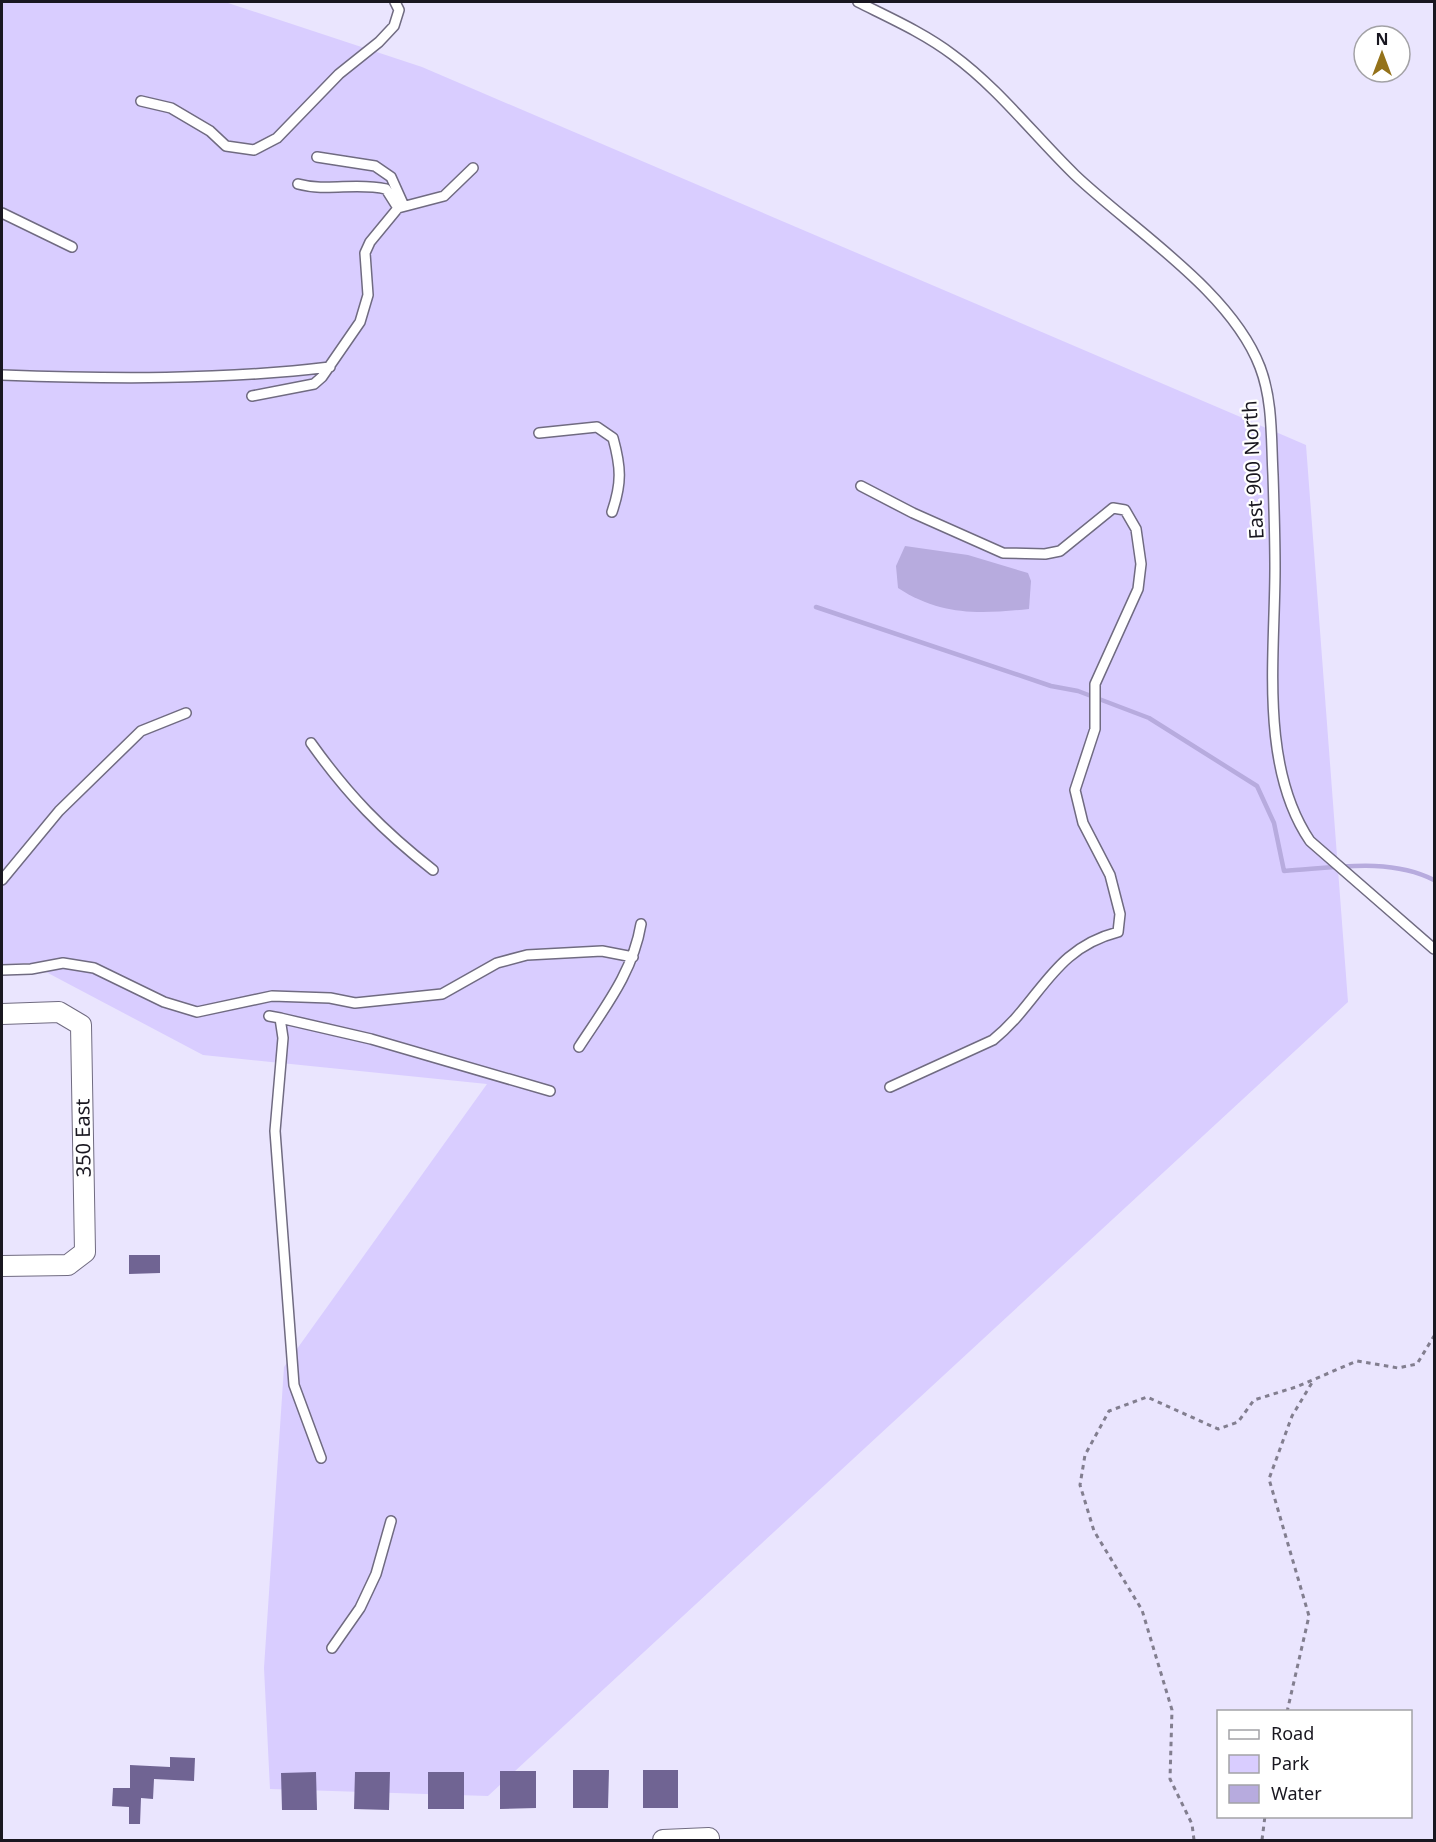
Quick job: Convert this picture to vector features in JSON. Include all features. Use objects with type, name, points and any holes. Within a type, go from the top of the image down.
[{"type":"street","name":"350 East","points":[[2,1014],[59,1012],[81,1025],[85,1252],[68,1266],[2,1266]]},
{"type":"street","points":[[663,1840],[709,1838]]},
{"type":"lane","points":[[141,101],[171,108],[210,131],[226,146],[254,150],[277,138],[339,74],[394,26],[399,10],[395,2]]},
{"type":"lane","name":"East 900 North","points":[[858,2],[934,42],[978,75],[1075,175],[1194,279],[1240,329],[1261,369],[1270,416],[1275,554],[1275,711],[1280,770],[1289,800],[1299,824],[1310,841],[1434,949]]},
{"type":"lane","points":[[317,157],[375,166],[391,177],[401,207]]},
{"type":"lane","points":[[252,396],[315,384],[330,367],[360,322],[368,295],[365,253],[370,242],[401,207],[444,195],[473,168]]},
{"type":"lane","points":[[298,184],[316,189],[368,185],[386,189],[401,207]]},
{"type":"lane","points":[[2,213],[72,247]]},
{"type":"lane","points":[[2,375],[66,378],[297,371],[330,367]]},
{"type":"lane","points":[[539,433],[597,427],[613,438],[620,461],[620,488],[612,512]]},
{"type":"lane","points":[[861,486],[913,513],[1002,553],[1045,554],[1060,551],[1113,508],[1125,510],[1136,529],[1141,564],[1138,589],[1095,684],[1095,729],[1075,790],[1083,823],[1110,875],[1120,915],[1118,932],[1101,936],[1069,955],[1006,1029],[993,1040],[890,1087]]},
{"type":"lane","points":[[2,880],[59,811],[141,731],[186,713]]},
{"type":"lane","points":[[311,742],[340,785],[374,821],[433,870]]},
{"type":"lane","points":[[579,1047],[627,972],[633,957],[640,924]]},
{"type":"lane","points":[[2,970],[31,969],[63,963],[94,968],[164,1002],[197,1012],[272,996],[330,998],[355,1003],[442,994],[497,963],[527,955],[602,951],[633,957]]},
{"type":"lane","points":[[269,1016],[371,1039],[550,1091]]},
{"type":"lane","points":[[280,1018],[283,1038],[275,1131],[294,1385],[321,1458]]},
{"type":"lane","points":[[332,1648],[360,1608],[376,1574],[391,1521]]},
{"type":"path","points":[[1194,1840],[1192,1824],[1170,1779],[1172,1710],[1142,1610],[1094,1531],[1080,1485],[1085,1455],[1109,1411],[1147,1397],[1218,1429],[1238,1422],[1254,1400],[1315,1379],[1357,1361],[1398,1368],[1417,1364],[1434,1336]]},
{"type":"path","points":[[1287,1710],[1309,1616],[1269,1479],[1292,1416],[1315,1379]]},
{"type":"path","points":[[1262,1840],[1265,1818]]},
{"type":"green space","points":[[2,2],[225,2],[422,67],[1306,445],[1348,1002],[488,1796],[270,1789],[264,1668],[284,1367],[487,1084],[203,1055],[29,963],[2,964]]},
{"type":"water","points":[[905,546],[968,555],[1028,573],[1031,581],[1029,609],[993,612],[961,611],[930,604],[914,597],[898,588],[896,566]]},
{"type":"building","points":[[129,1255],[160,1255],[160,1273],[129,1274]]},
{"type":"building","points":[[170,1757],[195,1758],[194,1781],[154,1779],[153,1799],[141,1798],[140,1824],[129,1824],[129,1807],[112,1806],[113,1788],[130,1788],[130,1765],[170,1767]]},
{"type":"building","points":[[573,1770],[609,1770],[608,1808],[573,1808]]},
{"type":"building","points":[[643,1770],[678,1770],[678,1808],[643,1808]]},
{"type":"building","points":[[500,1771],[536,1771],[536,1808],[500,1809]]},
{"type":"building","points":[[316,1772],[317,1810],[282,1810],[281,1773]]},
{"type":"building","points":[[355,1772],[390,1772],[389,1810],[354,1809]]},
{"type":"building","points":[[428,1772],[464,1772],[464,1809],[428,1809]]},
{"type":"waterway","points":[[816,607],[1051,686],[1078,691],[1149,718],[1257,786],[1274,823],[1284,871],[1341,866],[1380,866],[1398,868],[1434,880]]}]
